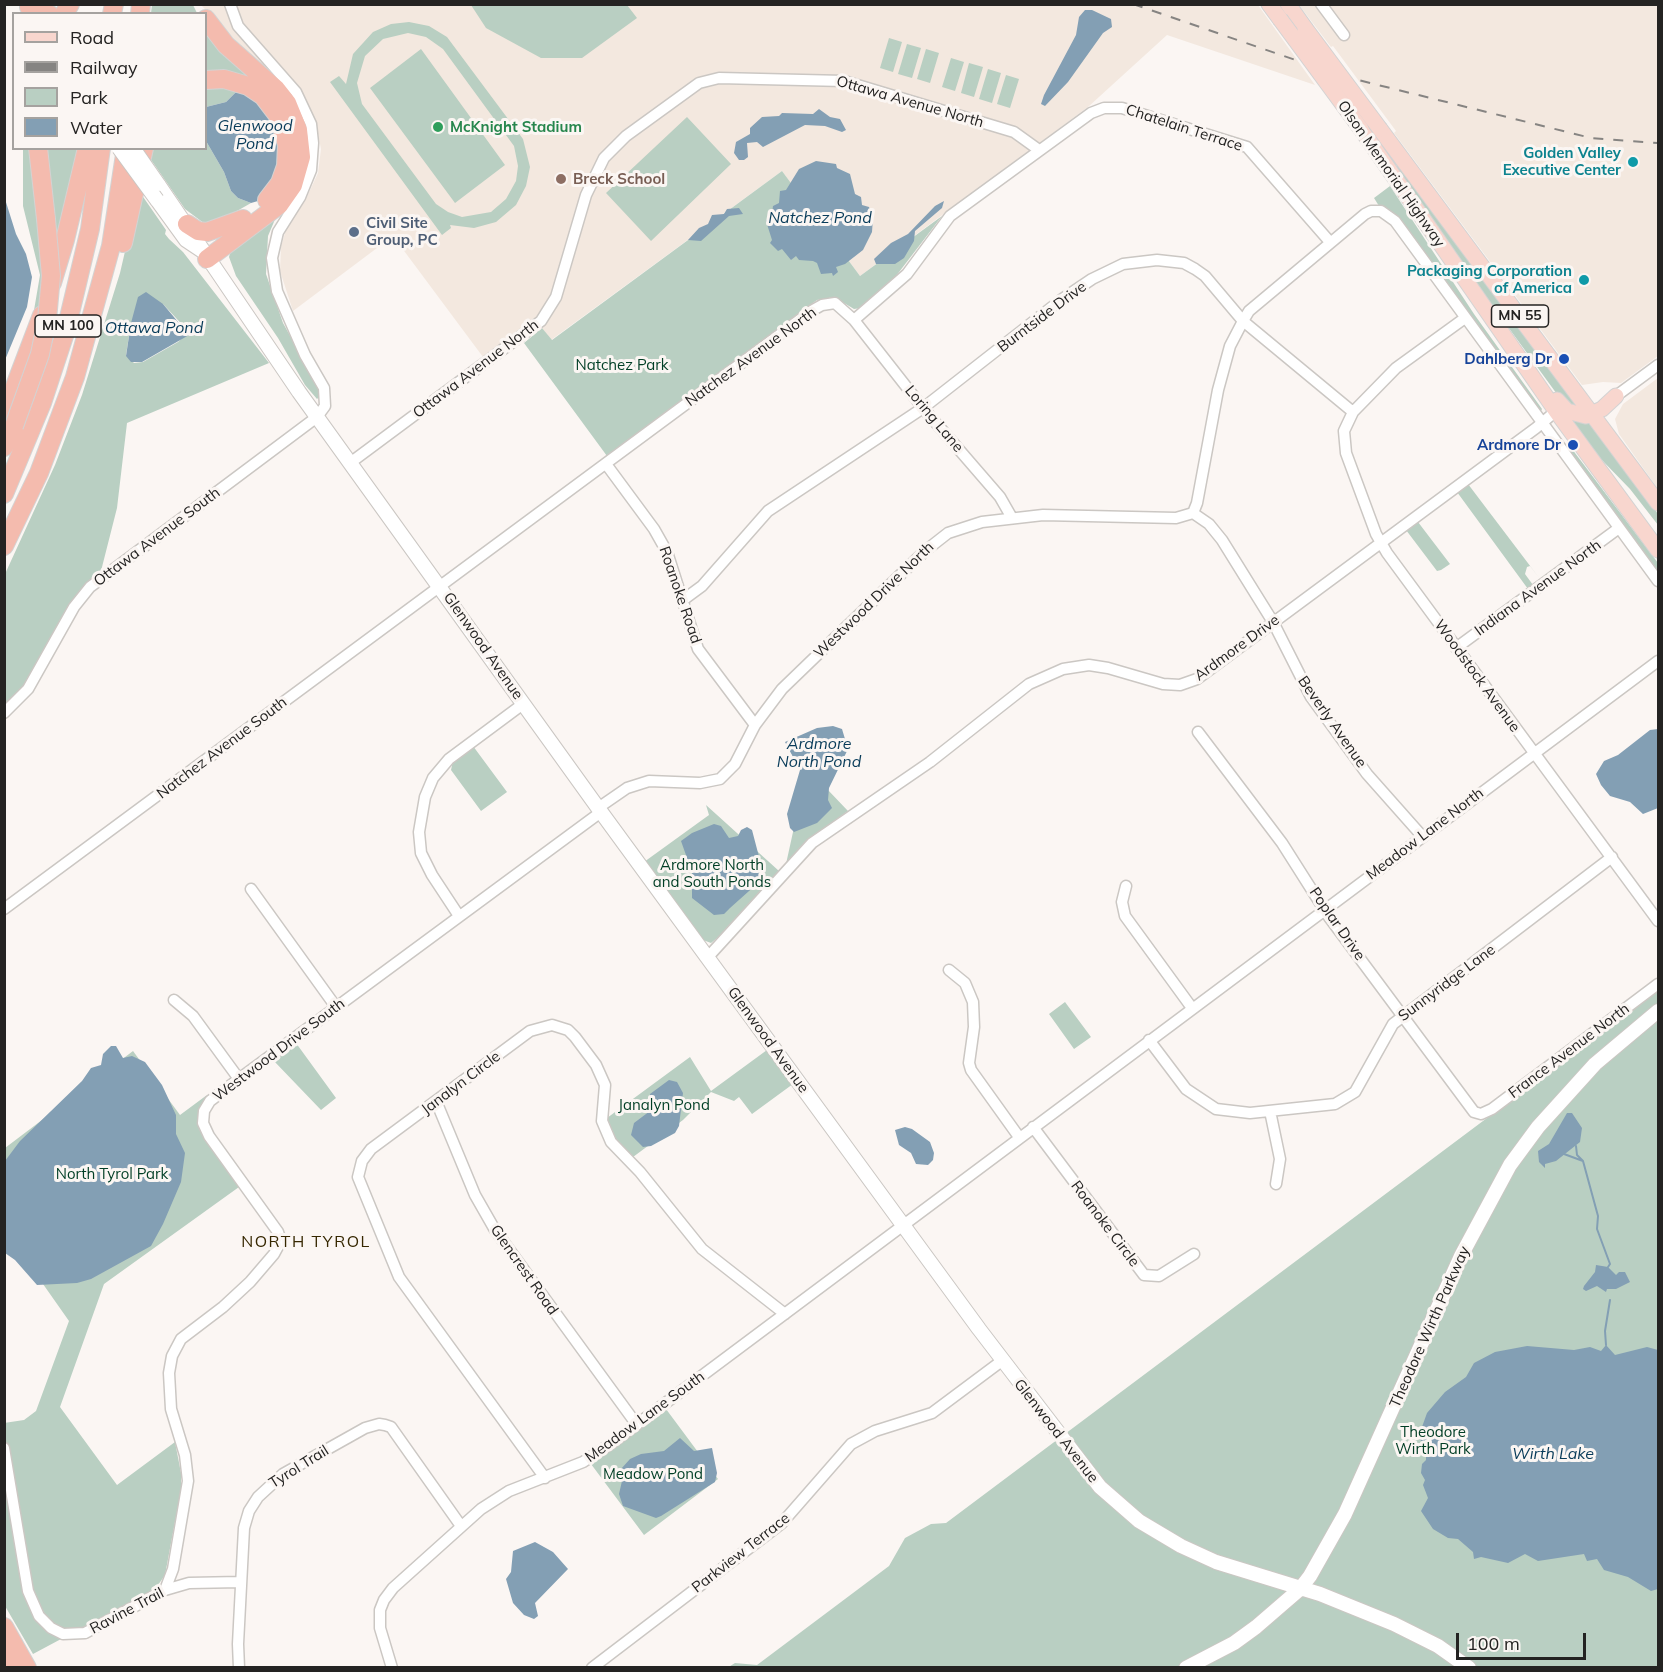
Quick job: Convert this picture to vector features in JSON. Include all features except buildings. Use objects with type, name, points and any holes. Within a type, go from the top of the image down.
[{"type":"highway","points":[[207,20],[238,56],[276,89],[287,103],[298,130],[301,157],[293,184],[279,206],[218,239]]},
{"type":"highway","points":[[204,254],[218,239],[260,207],[276,189],[284,175],[287,145],[279,117],[263,96],[248,86],[215,80]]},
{"type":"highway","points":[[9,421],[38,363],[47,320],[51,276],[38,150]]},
{"type":"highway","points":[[4,400],[36,333],[65,240],[87,150]]},
{"type":"highway","name":"MN 100","points":[[4,495],[42,403],[66,330],[90,230],[101,150]]},
{"type":"highway","name":"MN 100","points":[[4,546],[58,426],[94,317],[112,236],[126,150]]},
{"type":"highway","points":[[94,317],[117,268],[144,150]]},
{"type":"highway","points":[[187,224],[218,239]]},
{"type":"highway","points":[[4,447],[21,368]]},
{"type":"highway","points":[[4,1627],[27,1668]]},
{"type":"highway","points":[[4,1658],[10,1668]]},
{"type":"main road","name":"Olson Memorial Highway","points":[[1269,4],[1361,129],[1556,411],[1659,550]]},
{"type":"main road","name":"Olson Memorial Highway","points":[[1288,4],[1659,503]]},
{"type":"main road","points":[[1462,277],[1496,313],[1563,407],[1579,416],[1593,414],[1614,401],[1616,396]]},
{"type":"street","points":[[230,4],[238,26],[296,92],[311,124],[313,154],[308,179],[278,232],[272,258],[274,280],[284,311],[324,388],[325,406],[317,417]]},
{"type":"street","points":[[1321,4],[1344,35]]},
{"type":"street","name":"Ottawa Avenue North","points":[[350,463],[541,321],[556,297],[588,189],[603,158],[626,136],[699,84],[719,78],[831,79],[852,82],[1014,132],[1039,150]]},
{"type":"street","name":"Chatelain Terrace","points":[[1039,150],[1084,118],[1104,108],[1128,109],[1247,147],[1330,242]]},
{"type":"street","name":"Glenwood Avenue","points":[[120,150],[186,240],[204,254]]},
{"type":"street","name":"Glenwood Avenue","points":[[134,150],[317,417],[599,810],[1087,1472],[1126,1512],[1181,1546],[1216,1562],[1300,1589],[1394,1624],[1438,1646],[1469,1668]]},
{"type":"street","points":[[854,320],[907,274],[950,216],[1039,150]]},
{"type":"street","points":[[1193,513],[1197,503],[1218,390],[1230,345],[1249,311],[1365,214],[1381,211],[1395,221],[1659,581]]},
{"type":"street","name":"Burntside Drive","points":[[683,600],[702,586],[768,511],[923,408],[1061,300],[1092,279],[1123,264],[1157,260],[1184,263],[1195,269],[1205,276],[1243,321],[1353,412]]},
{"type":"street","name":"Natchez Avenue North","points":[[440,587],[815,309],[835,303],[854,320]]},
{"type":"street","points":[[1353,412],[1396,368],[1465,318]]},
{"type":"street","name":"Loring Lane","points":[[854,320],[923,408],[1000,497],[1012,518]]},
{"type":"street","points":[[1616,396],[1659,365]]},
{"type":"street","name":"Ardmore Drive","points":[[708,957],[812,843],[930,762],[1029,684],[1063,669],[1089,665],[1108,668],[1163,684],[1190,682],[1204,675],[1556,411]]},
{"type":"street","name":"Woodstock Avenue","points":[[1353,412],[1345,425],[1344,447],[1381,543],[1659,921]]},
{"type":"street","name":"Ottawa Avenue South","points":[[4,713],[28,689],[74,607],[90,587],[317,417]]},
{"type":"street","name":"Roanoke Road","points":[[606,464],[661,540],[698,649],[755,725]]},
{"type":"street","name":"Westwood Drive North","points":[[599,810],[627,788],[649,781],[700,783],[720,779],[735,764],[755,725],[782,689],[938,540],[959,528],[1012,518],[1082,514],[1176,518],[1193,513]]},
{"type":"street","name":"Beverly Avenue","points":[[1193,513],[1215,530],[1273,622],[1311,697],[1367,774],[1422,836]]},
{"type":"street","name":"Indiana Avenue North","points":[[1456,648],[1619,528]]},
{"type":"street","name":"Natchez Avenue South","points":[[4,909],[440,587]]},
{"type":"street","name":"Meadow Lane North","points":[[1019,1137],[1659,661]]},
{"type":"street","points":[[459,916],[422,853],[419,832],[424,797],[433,778],[449,759],[523,704]]},
{"type":"street","name":"Poplar Drive","points":[[1198,732],[1282,843],[1325,909],[1470,1109],[1478,1114]]},
{"type":"street","name":"Westwood Drive South","points":[[165,1590],[173,1569],[188,1480],[185,1455],[171,1409],[169,1373],[172,1356],[181,1340],[250,1282],[274,1254],[281,1242],[278,1232],[208,1136],[203,1123],[204,1111],[210,1101],[599,810]]},
{"type":"street","name":"Sunnyridge Lane","points":[[1149,1040],[1186,1089],[1207,1105],[1237,1113],[1327,1106],[1349,1097],[1365,1077],[1388,1029],[1612,857]]},
{"type":"street","points":[[1126,886],[1122,902],[1125,916],[1192,1008]]},
{"type":"street","points":[[251,889],[336,1007]]},
{"type":"street","points":[[904,1226],[913,1216],[1019,1137],[971,1070],[969,1063],[974,1027],[973,1002],[965,983],[949,970]]},
{"type":"street","name":"France Avenue North","points":[[1478,1114],[1492,1109],[1659,984]]},
{"type":"street","points":[[174,1000],[193,1016],[239,1079]]},
{"type":"street","name":"Theodore Wirth Parkway","points":[[1186,1668],[1234,1643],[1256,1628],[1300,1589],[1321,1560],[1345,1514],[1461,1256],[1510,1165],[1545,1118],[1595,1064],[1659,1011]]},
{"type":"street","name":"Janalyn Circle","points":[[544,1478],[399,1277],[358,1177],[362,1161],[371,1149],[536,1028],[552,1025],[568,1030],[596,1065],[603,1080],[605,1091],[602,1121],[611,1142],[640,1172],[702,1249],[785,1314]]},
{"type":"street","name":"Glencrest Road","points":[[436,1101],[475,1195],[495,1230],[637,1425]]},
{"type":"street","points":[[1270,1111],[1280,1159],[1276,1184]]},
{"type":"street","name":"Roanoke Circle","points":[[1033,1127],[1144,1275],[1159,1276],[1194,1254]]},
{"type":"street","name":"Meadow Lane South","points":[[392,1668],[380,1628],[380,1610],[384,1600],[393,1587],[461,1526],[499,1496],[583,1462],[637,1425],[904,1226]]},
{"type":"street","name":"Parkview Terrace","points":[[592,1668],[782,1523],[851,1444],[875,1431],[932,1413],[1003,1360]]},
{"type":"street","name":"Tyrol Trail","points":[[240,1668],[242,1537],[246,1519],[263,1491],[283,1474],[374,1425],[391,1427],[461,1526]]},
{"type":"street","name":"Ravine Trail","points":[[4,1448],[28,1591],[39,1616],[51,1628],[63,1634],[85,1633],[165,1590],[189,1583],[240,1582]]},
{"type":"shaded area","name":"Breck School","points":[[201,5],[1258,5],[1315,85],[1167,35],[1088,107],[860,276],[782,171],[551,340],[534,318],[483,357],[393,236],[293,311],[280,271],[281,247],[286,229],[305,201],[318,173],[321,149],[316,124],[307,102],[288,75],[277,83]]},
{"type":"shaded area","points":[[1299,5],[1315,5],[1339,38],[1348,31],[1329,5],[1658,5],[1658,356],[1621,383],[1603,382],[1582,385],[1394,133],[1396,131],[1333,46],[1331,47]]},
{"type":"shaded area","points":[[1658,378],[1658,489],[1619,434],[1615,419],[1623,404]]},
{"type":"green space","points":[[152,5],[193,5],[196,12],[151,12]]},
{"type":"green space","points":[[471,5],[627,5],[637,18],[582,58],[541,58],[486,28]]},
{"type":"green space","points":[[409,22],[429,26],[447,37],[523,139],[530,167],[526,186],[516,205],[496,222],[474,228],[450,225],[451,228],[442,235],[330,82],[339,76],[346,84],[353,54],[373,32],[391,24]],"holes":[[[408,33],[426,37],[443,49],[514,146],[518,166],[516,181],[506,199],[491,212],[462,217],[436,204],[362,104],[357,83],[365,56],[383,39]]]},
{"type":"green space","points":[[207,27],[258,81],[207,75]]},
{"type":"green space","points":[[889,38],[902,42],[893,72],[880,68]]},
{"type":"green space","points":[[907,44],[921,48],[912,78],[898,74]]},
{"type":"green space","name":"McKnight Stadium","points":[[421,49],[505,165],[455,203],[370,88]]},
{"type":"green space","points":[[926,49],[939,53],[930,83],[917,79]]},
{"type":"green space","points":[[951,58],[964,62],[955,91],[942,87]]},
{"type":"green space","points":[[969,63],[983,67],[974,97],[961,93]]},
{"type":"green space","points":[[988,69],[1001,73],[992,103],[979,99]]},
{"type":"green space","points":[[1006,75],[1019,79],[1010,108],[997,104]]},
{"type":"green space","points":[[207,85],[239,89],[226,102],[207,107]]},
{"type":"green space","points":[[687,117],[731,164],[651,241],[606,193]]},
{"type":"green space","points":[[207,143],[224,172],[231,191],[238,198],[251,203],[209,227],[185,209],[147,154],[148,150],[207,150]]},
{"type":"green space","points":[[23,150],[35,150],[45,295],[32,322],[40,275],[23,206]]},
{"type":"green space","points":[[41,150],[83,150],[57,257]]},
{"type":"green space","points":[[1399,165],[1583,412],[1562,401],[1446,242],[1395,167]]},
{"type":"green space","name":"Natchez Park","points":[[782,171],[860,276],[942,216],[896,276],[861,308],[854,309],[834,297],[817,300],[607,456],[524,343],[542,328],[552,340]]},
{"type":"green space","points":[[1390,186],[1474,314],[1542,409],[1541,411],[1398,218],[1388,209],[1379,206],[1374,198]]},
{"type":"green space","points":[[139,191],[166,230],[165,234],[183,252],[269,363],[127,423],[117,508],[101,571],[87,582],[73,601],[26,683],[5,707],[5,574],[55,465],[82,395],[120,273]],"holes":[[[163,304],[189,332],[178,342],[143,362],[134,363],[126,355],[131,323]]]},
{"type":"green space","points":[[276,217],[268,236],[266,274],[283,323],[319,388],[320,396],[317,399],[305,385],[278,338],[236,276],[229,257],[231,250]]},
{"type":"green space","points":[[1573,418],[1590,421],[1658,514],[1658,525],[1630,489],[1597,455],[1571,420]]},
{"type":"green space","points":[[1572,449],[1658,563],[1658,574],[1569,452]]},
{"type":"green space","points":[[1468,484],[1540,579],[1530,566],[1527,567],[1525,574],[1533,585],[1528,589],[1457,492]]},
{"type":"green space","points":[[1418,522],[1450,564],[1441,570],[1437,571],[1406,530]]},
{"type":"green space","points":[[473,746],[507,792],[481,811],[451,770],[453,761]]},
{"type":"green space","name":"Ardmore North and South Ponds","points":[[807,768],[848,811],[807,841],[786,864]]},
{"type":"green space","name":"Ardmore North and South Ponds","points":[[706,805],[779,871],[722,934],[711,943],[703,940],[644,862],[709,815]]},
{"type":"green space","name":"Theodore Wirth Park","points":[[1658,990],[1658,1667],[727,1668],[735,1663],[757,1665],[889,1566],[905,1538],[931,1524],[946,1523]]},
{"type":"green space","points":[[1065,1002],[1091,1037],[1074,1049],[1049,1014]]},
{"type":"green space","points":[[296,1043],[336,1098],[321,1110],[273,1060]]},
{"type":"green space","name":"Janalyn Pond","points":[[767,1050],[793,1084],[752,1114],[739,1097],[734,1101],[711,1092],[683,1120],[633,1157],[612,1137],[607,1118],[690,1057],[711,1091]]},
{"type":"green space","name":"North Tyrol Park","points":[[133,1051],[180,1115],[207,1095],[198,1110],[198,1126],[203,1137],[239,1187],[104,1284],[60,1407],[117,1485],[175,1442],[181,1473],[181,1490],[165,1575],[149,1592],[33,1654],[5,1606],[4,1423],[24,1420],[36,1411],[69,1321],[5,1230],[5,1148]]},
{"type":"green space","name":"Meadow Pond","points":[[666,1409],[718,1479],[644,1535],[591,1464]]},
{"type":"water","points":[[1085,10],[1092,10],[1111,19],[1112,27],[1103,33],[1068,82],[1045,106],[1041,104],[1044,95],[1076,35],[1079,17]]},
{"type":"water","name":"Glenwood Pond","points":[[239,89],[296,118],[265,199],[251,203],[238,198],[231,191],[224,172],[207,143],[207,107],[226,102]]},
{"type":"water","points":[[819,109],[830,117],[840,119],[846,130],[842,132],[825,126],[805,125],[763,147],[757,142],[747,143],[748,157],[744,160],[739,160],[734,153],[736,142],[750,134],[750,128],[762,117],[779,116],[782,113],[813,114]]},
{"type":"water","name":"Natchez Pond","points":[[816,161],[836,164],[837,168],[850,174],[855,194],[861,197],[862,205],[869,207],[873,218],[872,232],[863,250],[845,264],[836,267],[838,272],[833,276],[832,273],[821,274],[817,263],[813,261],[799,260],[796,256],[791,260],[782,249],[778,251],[770,243],[772,240],[766,221],[772,214],[773,206],[779,203],[780,191],[786,190],[799,169]]},
{"type":"water","points":[[5,199],[16,234],[26,254],[32,277],[27,307],[5,360]]},
{"type":"water","points":[[944,201],[942,208],[915,231],[914,241],[904,258],[895,264],[876,264],[874,259],[891,243],[908,234],[935,206]]},
{"type":"water","points":[[739,208],[743,214],[729,216],[701,241],[688,240],[699,228],[708,224],[712,215],[724,214],[727,209]]},
{"type":"water","name":"Ottawa Pond","points":[[146,292],[163,304],[189,335],[142,362],[131,362],[126,356],[131,323],[138,297]]},
{"type":"water","name":"Ardmore North Pond","points":[[833,726],[842,729],[848,749],[829,788],[828,800],[832,808],[817,823],[794,832],[790,828],[787,814],[800,770],[785,742],[817,728]]},
{"type":"water","points":[[1658,729],[1658,808],[1643,814],[1630,802],[1610,796],[1596,774],[1604,761],[1618,755],[1650,730]]},
{"type":"water","points":[[714,824],[721,826],[729,838],[738,836],[741,830],[747,827],[752,830],[763,872],[758,883],[724,914],[714,915],[692,898],[692,872],[681,841],[692,833]]},
{"type":"water","points":[[111,1046],[116,1046],[123,1058],[132,1056],[145,1062],[162,1085],[176,1115],[176,1134],[185,1153],[181,1182],[151,1246],[91,1279],[77,1283],[37,1285],[15,1260],[5,1253],[5,1161],[20,1141],[82,1081],[91,1068],[101,1065],[103,1054]]},
{"type":"water","name":"Janalyn Pond","points":[[669,1080],[677,1082],[683,1093],[679,1126],[675,1133],[651,1146],[643,1147],[631,1135],[634,1123],[650,1111],[650,1094]]},
{"type":"water","points":[[1567,1113],[1572,1113],[1582,1128],[1580,1142],[1556,1161],[1545,1164],[1545,1168],[1539,1162],[1538,1151],[1549,1144]]},
{"type":"water","points":[[905,1127],[912,1129],[930,1142],[934,1153],[933,1160],[928,1165],[916,1164],[911,1153],[899,1145],[895,1130]]},
{"type":"water","points":[[1596,1265],[1608,1267],[1616,1275],[1619,1272],[1625,1272],[1630,1282],[1616,1289],[1607,1289],[1606,1292],[1597,1286],[1586,1291],[1583,1289],[1584,1286],[1595,1272]]},
{"type":"water","name":"Wirth Lake","points":[[1606,1345],[1615,1355],[1647,1347],[1658,1350],[1658,1589],[1651,1591],[1628,1577],[1604,1570],[1597,1559],[1587,1561],[1584,1554],[1538,1561],[1525,1554],[1508,1563],[1481,1557],[1474,1559],[1473,1552],[1458,1539],[1448,1538],[1433,1529],[1421,1511],[1428,1498],[1423,1485],[1425,1480],[1421,1473],[1422,1464],[1426,1460],[1426,1445],[1418,1438],[1427,1413],[1445,1392],[1466,1377],[1474,1363],[1495,1352],[1527,1346],[1574,1350],[1590,1347],[1601,1351]]},
{"type":"water","name":"Meadow Pond","points":[[680,1438],[694,1451],[712,1448],[717,1473],[715,1482],[656,1518],[623,1506],[619,1494],[622,1481],[621,1469],[630,1459],[641,1454],[664,1451]]},
{"type":"water","points":[[535,1542],[553,1552],[568,1569],[535,1603],[538,1616],[534,1619],[524,1615],[513,1603],[506,1579],[511,1572],[513,1551]]},
{"type":"waterway","points":[[1576,1146],[1577,1155],[1583,1161]]},
{"type":"waterway","points":[[1564,1154],[1583,1161],[1598,1216],[1597,1229],[1610,1264],[1608,1267]]},
{"type":"waterway","points":[[1606,1345],[1605,1331],[1610,1300]]},
{"type":"railway","points":[[1133,4],[1342,76],[1591,138],[1658,143]]},
{"type":"place","name":"McKnight Stadium","points":[[438,127]]},
{"type":"place","name":"Golden Valley Executive Center","points":[[1633,162]]},
{"type":"place","name":"Breck School","points":[[561,179]]},
{"type":"place","name":"Civil Site Group, PC","points":[[354,232]]},
{"type":"place","name":"Packaging Corporation of America","points":[[1584,280]]},
{"type":"place","name":"Dahlberg Dr","points":[[1564,359]]},
{"type":"place","name":"Ardmore Dr","points":[[1573,445]]},
{"type":"district","name":"NORTH TYROL","points":[[306,1242]]}]
